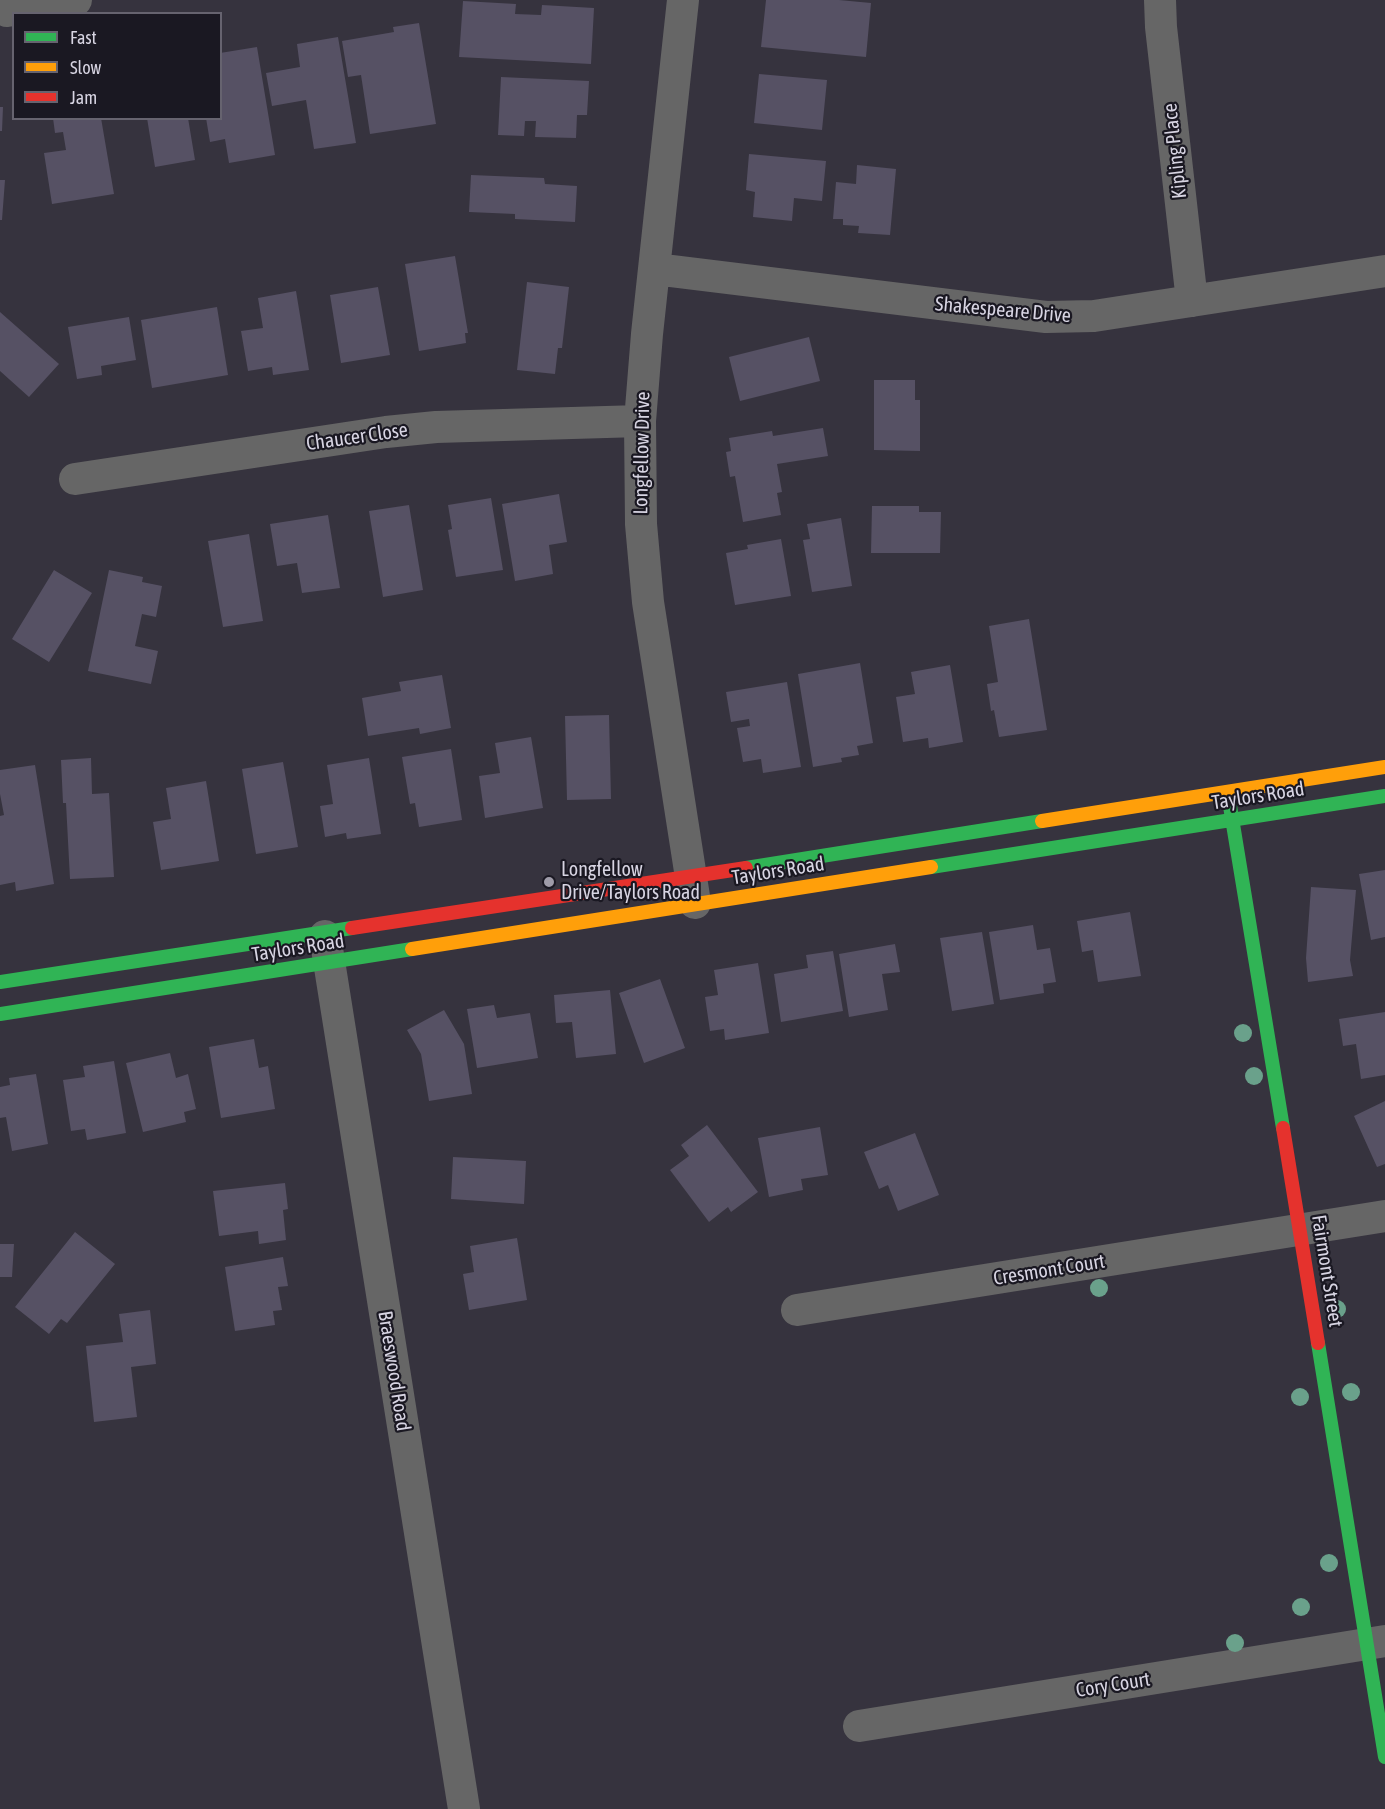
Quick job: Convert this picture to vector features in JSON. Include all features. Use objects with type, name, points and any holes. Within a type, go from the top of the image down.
[{"type":"main road","name":"Taylors Road","points":[[0,982],[327,949],[693,891],[1228,792],[1385,767]]},
{"type":"main road","name":"Fairmont Street","points":[[1228,792],[1301,1230],[1376,1643],[1385,1757]]},
{"type":"main road","name":"Taylors Road","points":[[0,1014],[327,949],[693,891],[1233,820],[1385,796]]},
{"type":"street","points":[[7,10],[76,0]]},
{"type":"street","name":"Longfellow Drive","points":[[683,0],[647,334],[640,421],[641,524],[648,602],[693,891]]},
{"type":"street","name":"Kipling Place","points":[[1160,0],[1162,39],[1192,301]]},
{"type":"street","name":"Shakespeare Drive","points":[[655,269],[1046,317],[1094,316],[1385,271]]},
{"type":"street","name":"Chaucer Close","points":[[75,479],[386,432],[436,427],[640,421]]},
{"type":"street","name":"Braeswood Road","points":[[327,949],[464,1809]]},
{"type":"street","name":"Cresmont Court","points":[[797,1310],[1385,1216]]},
{"type":"street","name":"Cory Court","points":[[859,1726],[1376,1643]]},
{"type":"building","points":[[766,0],[839,0],[871,3],[866,57],[761,47]]},
{"type":"building","points":[[463,1],[516,4],[515,14],[541,15],[542,5],[594,8],[591,64],[459,57]]},
{"type":"building","points":[[419,23],[436,124],[370,134],[361,75],[348,77],[342,41],[394,32],[393,27]]},
{"type":"building","points":[[338,37],[356,143],[314,149],[306,100],[272,106],[266,73],[300,67],[297,44]]},
{"type":"building","points":[[257,47],[275,155],[229,163],[225,139],[210,142],[206,120],[222,120],[222,53]]},
{"type":"building","points":[[759,74],[827,80],[822,130],[754,123]]},
{"type":"building","points":[[501,77],[589,81],[587,115],[577,115],[576,138],[535,137],[536,121],[525,121],[524,136],[498,135]]},
{"type":"building","points":[[0,107],[3,107],[2,131],[0,131]]},
{"type":"building","points":[[53,120],[101,120],[114,194],[52,204],[44,153],[66,150],[63,132],[55,133]]},
{"type":"building","points":[[147,120],[188,120],[195,160],[155,167]]},
{"type":"building","points":[[749,154],[826,161],[822,201],[794,198],[792,221],[753,217],[755,192],[746,190]]},
{"type":"building","points":[[857,165],[896,169],[890,235],[858,233],[859,226],[843,225],[843,219],[833,219],[836,182],[856,184]]},
{"type":"building","points":[[471,175],[544,178],[545,184],[577,186],[575,222],[515,219],[515,214],[469,212]]},
{"type":"building","points":[[0,180],[5,180],[2,220],[0,220]]},
{"type":"building","points":[[455,256],[468,333],[465,333],[466,343],[419,351],[405,264]]},
{"type":"building","points":[[527,282],[569,287],[562,348],[558,348],[555,374],[517,370]]},
{"type":"building","points":[[378,287],[390,355],[341,363],[330,295]]},
{"type":"building","points":[[296,291],[309,370],[273,375],[272,367],[248,371],[241,331],[263,328],[258,298]]},
{"type":"building","points":[[217,307],[228,375],[152,388],[141,320]]},
{"type":"building","points":[[0,312],[59,364],[29,397],[0,371]]},
{"type":"building","points":[[129,317],[136,360],[101,366],[102,375],[77,379],[68,327]]},
{"type":"building","points":[[809,337],[820,381],[740,401],[729,357]]},
{"type":"building","points":[[874,380],[915,380],[915,400],[920,400],[920,451],[874,450]]},
{"type":"building","points":[[823,428],[828,456],[777,464],[782,492],[777,493],[781,515],[743,522],[735,476],[730,477],[726,452],[731,451],[729,438],[772,431],[773,436]]},
{"type":"building","points":[[559,494],[567,542],[549,545],[553,574],[515,581],[502,504]]},
{"type":"building","points":[[491,498],[503,570],[456,577],[448,530],[452,529],[448,505]]},
{"type":"building","points":[[409,505],[423,590],[383,597],[369,511]]},
{"type":"building","points":[[872,506],[919,506],[919,512],[941,512],[940,553],[871,553]]},
{"type":"building","points":[[328,515],[340,588],[302,593],[297,563],[277,566],[270,524]]},
{"type":"building","points":[[841,518],[852,586],[812,592],[803,540],[810,539],[807,524]]},
{"type":"building","points":[[249,534],[263,621],[223,627],[208,541]]},
{"type":"building","points":[[781,539],[791,596],[735,605],[726,553],[748,549],[747,545]]},
{"type":"building","points":[[54,570],[92,593],[49,662],[12,639]]},
{"type":"building","points":[[109,570],[143,577],[142,582],[162,586],[156,617],[142,614],[135,646],[158,651],[151,684],[88,671]]},
{"type":"building","points":[[1029,619],[1047,730],[999,737],[994,710],[991,711],[987,684],[998,682],[989,626]]},
{"type":"building","points":[[860,663],[873,743],[857,746],[859,755],[841,758],[842,762],[813,767],[798,674]]},
{"type":"building","points":[[950,665],[963,742],[929,748],[928,738],[903,742],[896,697],[915,694],[911,672]]},
{"type":"building","points":[[442,675],[451,728],[420,734],[419,728],[368,736],[362,698],[401,691],[399,682]]},
{"type":"building","points":[[787,682],[801,767],[763,773],[761,759],[743,762],[737,728],[750,726],[749,719],[731,722],[726,692]]},
{"type":"building","points":[[609,715],[611,799],[567,800],[565,716]]},
{"type":"building","points":[[531,737],[543,808],[485,818],[479,776],[500,773],[495,743]]},
{"type":"building","points":[[451,749],[462,820],[419,827],[415,803],[410,804],[402,757]]},
{"type":"building","points":[[91,758],[92,794],[109,793],[114,877],[70,879],[61,760]]},
{"type":"building","points":[[369,758],[381,834],[347,839],[346,833],[325,837],[320,806],[333,804],[327,765]]},
{"type":"building","points":[[283,762],[298,847],[256,854],[242,769]]},
{"type":"building","points":[[35,765],[54,884],[16,891],[15,882],[0,885],[0,816],[4,815],[0,794],[0,770]]},
{"type":"building","points":[[206,781],[219,861],[161,870],[153,822],[171,819],[166,788]]},
{"type":"building","points":[[1385,870],[1385,937],[1371,940],[1359,874]]},
{"type":"building","points":[[1311,887],[1356,890],[1350,960],[1353,976],[1308,982],[1306,958]]},
{"type":"building","points":[[1130,912],[1141,976],[1098,982],[1093,950],[1082,952],[1077,921]]},
{"type":"building","points":[[1033,925],[1037,950],[1050,948],[1056,982],[1043,984],[1044,993],[1000,1000],[989,932]]},
{"type":"building","points":[[982,932],[994,1004],[952,1011],[940,938]]},
{"type":"building","points":[[895,944],[900,972],[882,974],[888,1010],[849,1017],[839,954]]},
{"type":"building","points":[[833,951],[843,1011],[781,1022],[774,974],[808,968],[806,955]]},
{"type":"building","points":[[758,963],[769,1033],[725,1040],[724,1029],[710,1031],[705,997],[718,995],[714,970]]},
{"type":"building","points":[[660,979],[685,1048],[644,1063],[619,993]]},
{"type":"building","points":[[610,990],[616,1054],[576,1058],[572,1022],[556,1023],[554,995]]},
{"type":"building","points":[[494,1005],[497,1018],[530,1013],[538,1058],[477,1068],[467,1009]]},
{"type":"building","points":[[444,1010],[464,1044],[472,1094],[429,1101],[421,1054],[407,1030]]},
{"type":"building","points":[[1385,1012],[1385,1075],[1361,1079],[1356,1044],[1343,1046],[1339,1019]]},
{"type":"building","points":[[254,1039],[259,1068],[268,1066],[275,1109],[221,1118],[209,1047]]},
{"type":"building","points":[[170,1053],[176,1078],[188,1074],[196,1109],[184,1112],[186,1122],[143,1132],[126,1063]]},
{"type":"building","points":[[114,1061],[126,1133],[87,1140],[85,1129],[71,1131],[63,1080],[85,1077],[83,1066]]},
{"type":"building","points":[[36,1074],[48,1144],[12,1151],[6,1117],[0,1118],[0,1087],[10,1085],[9,1078]]},
{"type":"building","points":[[1385,1101],[1385,1164],[1377,1167],[1354,1116]]},
{"type":"building","points":[[707,1125],[758,1192],[731,1212],[728,1207],[709,1222],[670,1170],[689,1156],[681,1145]]},
{"type":"building","points":[[820,1127],[828,1175],[801,1179],[803,1190],[769,1197],[758,1138]]},
{"type":"building","points":[[915,1133],[939,1195],[898,1211],[888,1185],[879,1189],[864,1152]]},
{"type":"building","points":[[453,1157],[526,1161],[524,1204],[451,1199]]},
{"type":"building","points":[[285,1183],[288,1209],[283,1210],[286,1240],[259,1244],[258,1231],[219,1236],[213,1191]]},
{"type":"building","points":[[75,1232],[115,1264],[67,1323],[61,1319],[49,1334],[15,1307]]},
{"type":"building","points":[[517,1238],[527,1300],[469,1310],[463,1274],[474,1272],[470,1246]]},
{"type":"building","points":[[0,1244],[14,1244],[12,1277],[0,1277]]},
{"type":"building","points":[[283,1257],[288,1286],[278,1287],[282,1310],[273,1311],[275,1325],[235,1331],[225,1267]]},
{"type":"building","points":[[150,1310],[156,1364],[131,1367],[137,1417],[94,1422],[86,1346],[123,1342],[119,1314]]},
{"type":"traffic: fast","points":[[931,867],[1385,796]]},
{"type":"traffic: fast","points":[[1229,800],[1283,1128]]},
{"type":"traffic: fast","points":[[746,868],[1042,821]]},
{"type":"traffic: fast","points":[[0,982],[352,928]]},
{"type":"traffic: fast","points":[[0,1014],[412,949]]},
{"type":"traffic: fast","points":[[1318,1343],[1385,1757]]},
{"type":"traffic: slow","points":[[1042,821],[1385,767]]},
{"type":"traffic: slow","points":[[412,949],[931,867]]},
{"type":"traffic: jam","points":[[352,928],[746,868]]},
{"type":"traffic: jam","points":[[1283,1128],[1318,1343]]},
{"type":"place","name":"Longfellow Drive/Taylors Road","points":[[549,882]]}]
